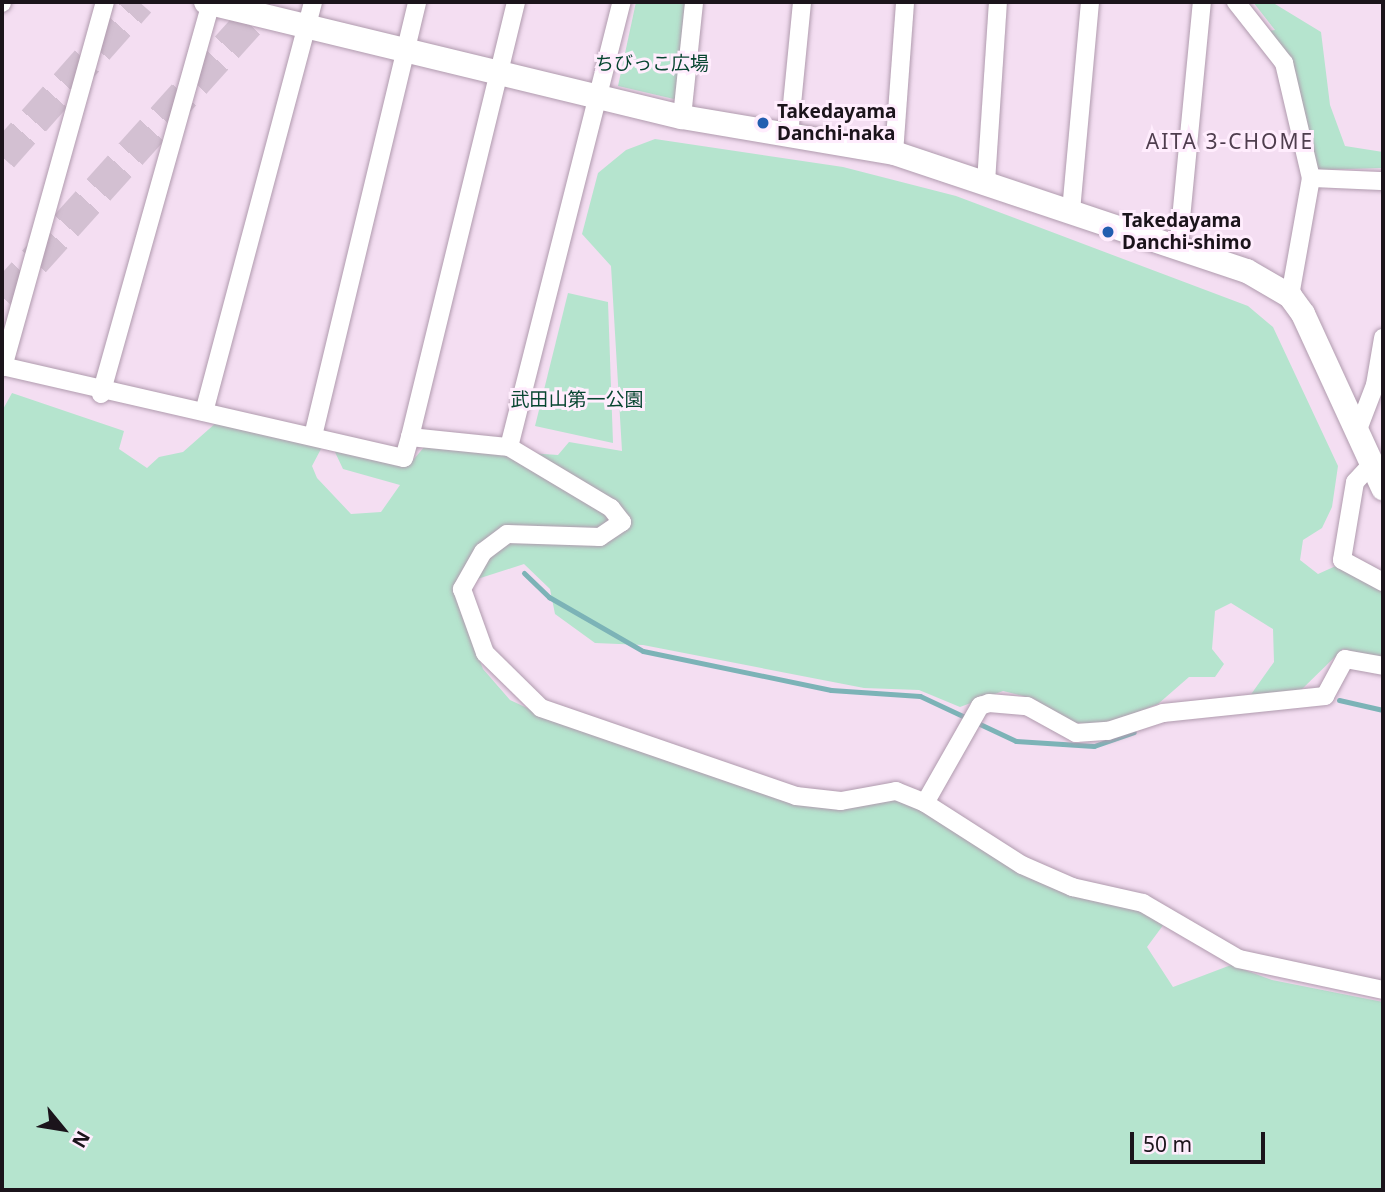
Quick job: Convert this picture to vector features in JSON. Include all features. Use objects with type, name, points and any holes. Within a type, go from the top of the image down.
[{"type":"street","points":[[105,2],[2,367],[101,394],[204,412],[404,458],[516,2]]},
{"type":"street","points":[[101,394],[209,2],[310,14],[406,50],[682,117],[894,153],[1247,271],[1290,296],[1357,432],[1370,466],[1383,488]]},
{"type":"street","points":[[313,436],[417,2]]},
{"type":"street","points":[[509,447],[622,2]]},
{"type":"street","points":[[682,117],[694,2]]},
{"type":"street","points":[[789,135],[802,2]]},
{"type":"street","points":[[894,153],[905,2]]},
{"type":"street","points":[[986,182],[998,2]]},
{"type":"street","points":[[1071,211],[1090,2]]},
{"type":"street","points":[[1178,250],[1202,2]]},
{"type":"street","points":[[1236,2],[1284,64],[1311,178],[1290,296]]},
{"type":"street","points":[[204,412],[310,14]]},
{"type":"street","points":[[1311,178],[1383,181]]},
{"type":"street","points":[[1357,432],[1379,387],[1383,338]]},
{"type":"street","points":[[410,437],[509,447],[611,508],[622,522],[600,537],[507,534],[473,565],[462,589],[485,653],[522,694],[541,708],[796,796],[841,801],[896,791],[925,803],[1022,864],[1072,887],[1143,903],[1239,959],[1383,990]]},
{"type":"street","points":[[1370,466],[1354,482],[1342,560],[1383,582]]},
{"type":"street","points":[[925,803],[980,706],[989,702],[1027,706],[1076,733],[1108,731],[1163,713],[1325,696],[1345,659],[1383,666]]},
{"type":"green space","name":"ちびっこ広場","points":[[636,2],[688,2],[678,100],[618,86]]},
{"type":"green space","points":[[1253,2],[1275,4],[1321,32],[1330,105],[1345,146],[1383,152],[1383,168],[1316,170],[1268,31],[1275,30]]},
{"type":"green space","points":[[655,139],[843,167],[956,196],[1248,306],[1273,327],[1338,466],[1332,507],[1322,528],[1303,540],[1300,560],[1318,574],[1338,565],[1383,588],[1383,659],[1343,649],[1299,692],[1247,700],[1274,662],[1273,629],[1231,603],[1215,611],[1212,649],[1224,664],[1215,677],[1189,677],[1158,704],[1123,718],[1098,725],[1067,722],[1034,699],[1003,691],[960,707],[919,690],[864,688],[643,645],[595,643],[555,614],[550,589],[524,564],[468,582],[460,610],[483,669],[510,700],[553,720],[793,801],[897,799],[924,808],[959,833],[1142,907],[1164,924],[1147,947],[1173,987],[1231,965],[1272,980],[1383,1002],[1383,1190],[2,1190],[2,411],[12,393],[124,431],[119,449],[147,468],[159,457],[183,452],[217,422],[322,447],[312,466],[317,478],[351,514],[381,512],[400,485],[343,469],[334,450],[408,466],[425,446],[558,455],[569,442],[622,451],[611,266],[582,234],[598,173],[626,150]]},
{"type":"green space","name":"武田山第一公園","points":[[568,293],[608,302],[613,443],[535,426]]},
{"type":"waterway","points":[[524,573],[549,597],[643,651],[831,690],[920,696],[1016,741],[1094,746],[1134,732]]},
{"type":"waterway","points":[[1339,700],[1383,710]]},
{"type":"tunnel","points":[[2,157],[139,2]]},
{"type":"tunnel","points":[[2,297],[268,2]]},
{"type":"place","name":"Takedayama Danchi-naka","points":[[763,123]]},
{"type":"place","name":"Takedayama Danchi-shimo","points":[[1108,232]]},
{"type":"district","name":"AITA 3-CHOME","points":[[1230,141]]}]
